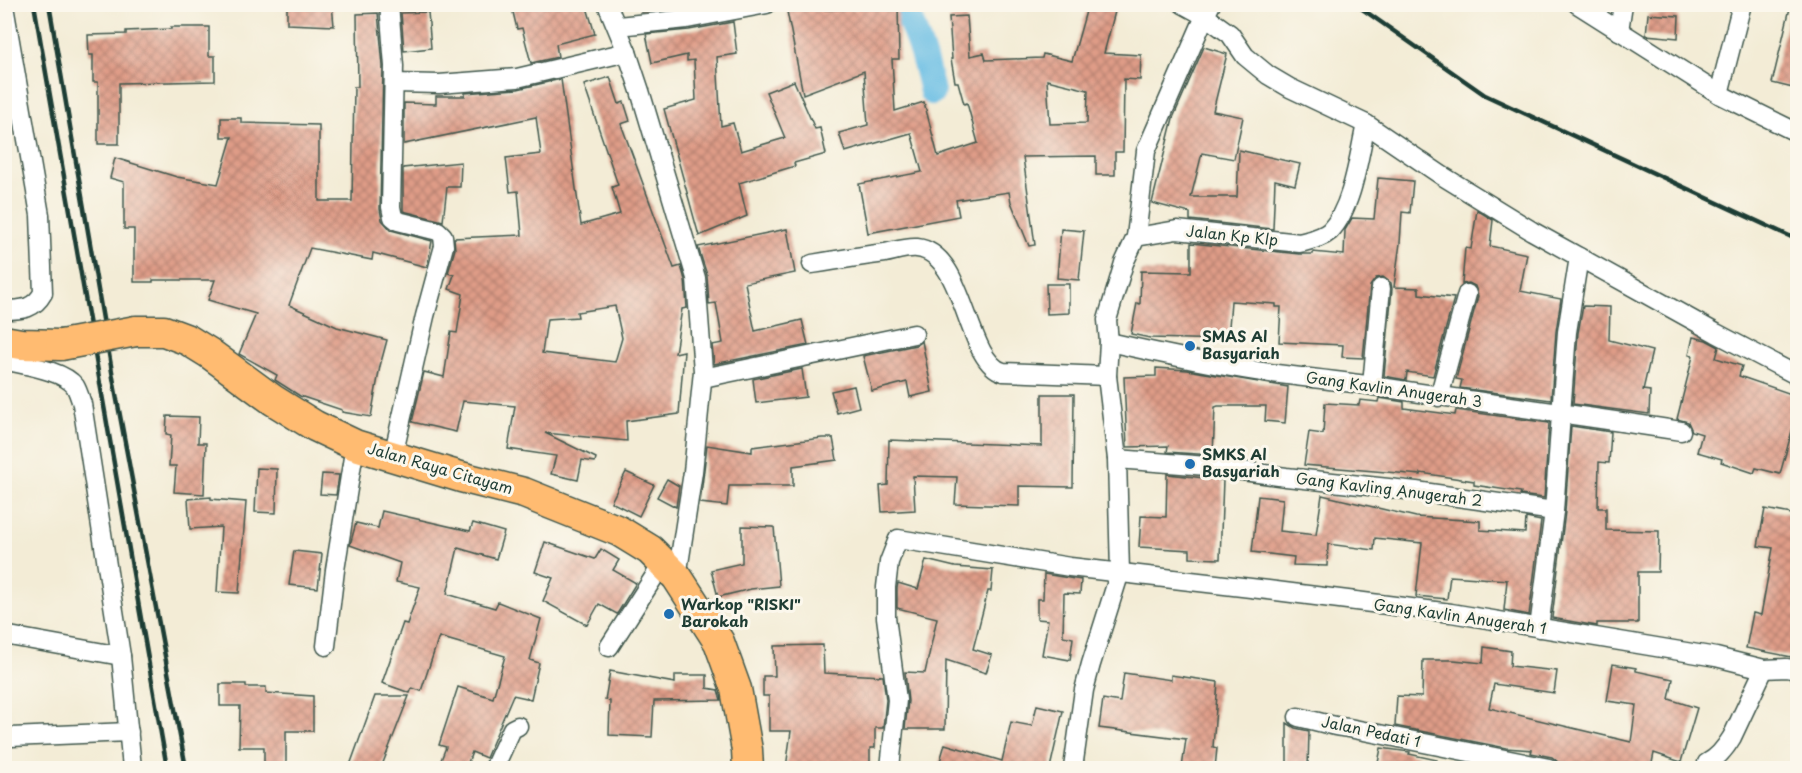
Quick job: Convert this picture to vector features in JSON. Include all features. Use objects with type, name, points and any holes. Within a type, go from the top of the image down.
[{"type":"main road","name":"Jalan Raya Citayam","points":[[4,341],[21,344],[61,345],[136,331],[164,331],[188,340],[315,426],[355,445],[461,477],[524,493],[569,509],[619,531],[650,550],[670,570],[719,642],[736,689],[748,768]]},
{"type":"street","points":[[389,4],[394,83],[391,207],[393,217],[398,221],[438,231],[443,236],[444,246],[393,456]]},
{"type":"street","points":[[607,4],[627,52],[696,278],[703,378],[693,472],[670,570],[609,647]]},
{"type":"street","points":[[618,26],[687,19],[767,4]]},
{"type":"street","points":[[1183,4],[1208,10],[1230,34],[1245,56],[1268,75],[1366,124],[1441,175],[1579,257],[1797,376]]},
{"type":"street","points":[[1576,4],[1719,94],[1797,132]]},
{"type":"street","points":[[1619,31],[1623,4]]},
{"type":"street","points":[[1719,94],[1742,4]]},
{"type":"street","points":[[4,6],[40,214],[43,292],[38,302],[28,308],[4,310]]},
{"type":"street","points":[[1073,768],[1084,690],[1120,572],[1116,459],[1107,376],[1109,342],[1107,320],[1124,263],[1136,237],[1146,152],[1208,10]]},
{"type":"street","points":[[394,83],[439,84],[517,78],[627,52]]},
{"type":"street","name":"Jalan Kp Klp","points":[[1136,237],[1177,230],[1300,243],[1316,239],[1329,231],[1339,217],[1349,194],[1366,124]]},
{"type":"street","points":[[812,264],[920,248],[939,259],[954,282],[969,323],[993,368],[1003,372],[1107,376]]},
{"type":"street","points":[[1539,628],[1554,511],[1567,332],[1579,257]]},
{"type":"street","points":[[1372,385],[1381,288]]},
{"type":"street","points":[[1440,397],[1467,294]]},
{"type":"street","points":[[703,378],[914,334]]},
{"type":"street","name":"Gang Kavlin Anugerah 3","points":[[1109,342],[1254,371],[1372,385],[1440,397],[1562,412],[1681,431]]},
{"type":"street","points":[[4,360],[59,374],[75,387],[82,404],[121,656],[132,768]]},
{"type":"street","points":[[326,646],[335,570],[355,445]]},
{"type":"street","name":"Gang Kavling Anugerah 2","points":[[1116,459],[1208,466],[1416,491],[1554,511]]},
{"type":"street","name":"Gang Kavlin Anugerah 1","points":[[890,768],[897,700],[886,617],[886,587],[889,562],[898,539],[1070,567],[1451,614],[1716,657],[1764,669],[1797,670]]},
{"type":"street","points":[[4,635],[121,656]]},
{"type":"street","points":[[1707,763],[1713,760],[1732,737],[1764,669]]},
{"type":"street","name":"Jalan Pedati 1","points":[[1298,717],[1329,723],[1337,728],[1348,728],[1549,768]]},
{"type":"street","points":[[494,768],[512,729],[518,726]]},
{"type":"street","points":[[11,737],[129,732]]},
{"type":"building","points":[[304,4],[332,4],[334,26],[287,24],[287,6],[305,6]]},
{"type":"building","points":[[511,4],[586,4],[595,34],[556,44],[558,57],[531,63],[522,28],[517,29]]},
{"type":"building","points":[[639,4],[703,4],[641,12]]},
{"type":"building","points":[[814,4],[815,10],[857,9],[857,4],[898,4],[899,59],[892,59],[895,111],[924,102],[938,156],[978,143],[967,103],[964,104],[958,82],[955,82],[951,59],[949,17],[967,16],[970,56],[984,53],[986,60],[1042,58],[1043,54],[1072,61],[1088,4],[1117,4],[1104,53],[1141,55],[1140,80],[1124,79],[1123,152],[1115,152],[1115,175],[1096,175],[1096,156],[1023,157],[1035,245],[1029,246],[1009,192],[956,200],[959,216],[868,233],[859,184],[922,172],[911,133],[845,152],[839,133],[868,125],[864,71],[803,94],[786,6]],"holes":[[[1047,80],[1088,90],[1087,123],[1050,124]]]},
{"type":"building","points":[[1790,8],[1797,9],[1797,89],[1772,83]]},
{"type":"building","points":[[428,12],[431,48],[404,51],[401,13]]},
{"type":"building","points":[[378,13],[383,66],[380,209],[382,220],[391,230],[432,241],[427,267],[373,253],[372,260],[310,248],[289,305],[337,327],[387,340],[371,417],[342,412],[342,410],[300,396],[275,380],[277,375],[239,354],[256,314],[208,300],[215,280],[134,282],[134,229],[124,229],[124,182],[110,178],[115,158],[177,177],[218,184],[232,137],[221,137],[221,118],[241,118],[241,123],[319,125],[319,201],[352,201],[354,87],[358,87],[357,14]]},
{"type":"building","points":[[1648,14],[1679,16],[1678,38],[1646,35]]},
{"type":"building","points":[[733,22],[737,54],[717,57],[721,126],[733,123],[741,151],[785,138],[766,92],[794,81],[815,129],[820,128],[826,154],[739,183],[747,216],[699,236],[664,109],[696,100],[694,60],[687,61],[687,55],[652,63],[646,34],[689,30]]},
{"type":"building","points":[[171,27],[209,27],[209,56],[215,56],[215,81],[119,83],[119,144],[98,144],[98,82],[93,82],[93,55],[89,55],[88,35],[126,34],[126,31],[171,29]]},
{"type":"building","points":[[1204,47],[1227,54],[1213,111],[1243,117],[1234,159],[1202,153],[1191,197],[1237,197],[1239,150],[1300,164],[1295,185],[1275,180],[1273,229],[1190,220],[1190,213],[1152,203],[1173,118]]},
{"type":"building","points":[[610,77],[619,104],[624,102],[630,121],[621,124],[674,268],[681,266],[685,280],[687,308],[682,309],[675,353],[684,351],[679,414],[626,421],[627,441],[545,433],[596,458],[595,462],[582,460],[578,480],[551,474],[556,456],[508,449],[515,406],[463,401],[456,432],[412,422],[424,372],[444,377],[451,332],[457,333],[463,294],[449,289],[454,275],[448,273],[455,249],[454,238],[522,235],[518,191],[510,192],[506,158],[541,154],[536,117],[404,144],[404,103],[436,104],[436,96],[465,96],[465,93],[518,89],[561,79],[581,225],[620,214],[612,187],[618,185],[584,85]],"holes":[[[615,306],[622,338],[615,362],[542,353],[547,319],[578,317],[577,312]]]},
{"type":"building","points":[[461,162],[460,187],[447,187],[443,221],[403,211],[403,168]]},
{"type":"building","points":[[1378,178],[1413,181],[1410,213],[1402,212],[1394,287],[1419,288],[1419,294],[1454,298],[1433,376],[1407,372],[1406,380],[1384,376],[1392,289],[1391,283],[1383,277],[1376,278],[1370,286],[1363,358],[1342,357],[1343,345],[1279,342],[1281,307],[1276,307],[1276,304],[1231,301],[1228,340],[1150,338],[1131,334],[1137,303],[1140,304],[1141,271],[1191,272],[1191,243],[1299,254],[1313,254],[1313,252],[1344,255],[1345,230],[1352,218],[1374,219]]},
{"type":"building","points":[[1477,210],[1493,220],[1490,246],[1527,254],[1520,291],[1561,299],[1556,331],[1551,400],[1460,388],[1462,380],[1456,379],[1478,296],[1475,286],[1469,283],[1462,284],[1465,248],[1471,249]]},
{"type":"building","points":[[787,229],[795,273],[745,283],[755,331],[802,320],[808,345],[714,364],[712,345],[723,343],[716,303],[709,304],[707,275],[698,247]]},
{"type":"building","points":[[1061,229],[1084,231],[1079,280],[1057,278]]},
{"type":"building","points":[[1046,284],[1069,284],[1069,313],[1047,314]]},
{"type":"building","points":[[1583,306],[1610,307],[1609,340],[1652,351],[1643,390],[1650,391],[1649,414],[1573,404],[1578,333]]},
{"type":"building","points":[[1693,337],[1706,340],[1719,347],[1716,358],[1742,366],[1739,376],[1797,396],[1797,413],[1780,474],[1756,468],[1754,473],[1721,462],[1722,459],[1697,452],[1702,434],[1692,431],[1688,422],[1677,419],[1693,356],[1689,355]]},
{"type":"building","points":[[922,341],[932,392],[910,397],[907,382],[872,391],[863,356],[916,345]]},
{"type":"building","points":[[1156,368],[1187,370],[1288,387],[1285,423],[1265,421],[1266,406],[1218,406],[1215,407],[1213,455],[1167,452],[1168,446],[1127,447],[1124,377],[1156,376]]},
{"type":"building","points":[[802,369],[806,397],[756,403],[753,379]]},
{"type":"building","points":[[854,386],[859,407],[837,413],[831,391]]},
{"type":"building","points":[[1042,394],[1074,394],[1073,487],[1019,486],[1019,506],[955,504],[957,477],[913,476],[915,510],[882,512],[880,486],[888,485],[889,440],[1042,446]]},
{"type":"building","points":[[1379,398],[1404,402],[1404,408],[1455,415],[1456,410],[1549,423],[1544,498],[1474,485],[1474,481],[1421,473],[1421,475],[1304,465],[1309,432],[1323,434],[1325,403],[1359,405],[1360,400],[1378,402]]},
{"type":"building","points":[[167,416],[199,417],[198,443],[206,443],[204,494],[174,492],[176,466],[169,466],[171,435],[166,434]]},
{"type":"building","points":[[1571,426],[1611,432],[1609,463],[1599,462],[1598,508],[1606,508],[1606,530],[1659,531],[1658,572],[1638,572],[1638,623],[1597,623],[1597,626],[1552,618],[1565,512]]},
{"type":"building","points":[[833,438],[837,460],[793,466],[793,486],[729,486],[727,506],[700,503],[707,445],[752,452],[752,447]]},
{"type":"building","points":[[257,468],[277,469],[276,513],[255,512]]},
{"type":"building","points":[[626,472],[654,485],[639,516],[611,502]]},
{"type":"building","points":[[322,474],[339,475],[336,495],[320,494]]},
{"type":"building","points":[[1167,474],[1223,480],[1220,559],[1190,558],[1190,550],[1139,547],[1141,516],[1166,517]]},
{"type":"building","points":[[667,479],[679,486],[676,507],[657,497]]},
{"type":"building","points":[[1322,495],[1416,517],[1480,521],[1480,530],[1525,533],[1526,518],[1541,521],[1529,615],[1504,610],[1507,580],[1450,576],[1447,599],[1416,596],[1422,543],[1375,538],[1374,550],[1328,544],[1327,566],[1293,565],[1294,557],[1252,552],[1258,496],[1283,499],[1280,531],[1316,535]]},
{"type":"building","points":[[211,497],[211,499],[246,502],[239,593],[217,592],[221,527],[190,529],[188,499]]},
{"type":"building","points":[[1765,509],[1797,515],[1797,658],[1746,648],[1753,613],[1761,615],[1773,548],[1758,546]]},
{"type":"building","points":[[382,511],[470,531],[473,523],[504,532],[496,559],[458,548],[447,594],[495,608],[498,602],[541,619],[530,660],[539,663],[531,699],[513,695],[486,758],[472,752],[466,768],[438,768],[446,747],[439,745],[458,687],[493,698],[505,656],[439,637],[421,691],[412,688],[410,693],[382,683],[403,623],[407,624],[420,587],[396,582],[400,563],[350,545],[356,523],[378,528]]},
{"type":"building","points":[[742,526],[774,527],[779,586],[751,589],[718,597],[711,570],[742,563]]},
{"type":"building","points":[[545,542],[595,559],[601,549],[619,560],[613,570],[636,583],[617,614],[599,604],[587,625],[543,601],[553,578],[535,572]]},
{"type":"building","points":[[294,551],[322,554],[318,588],[289,585]]},
{"type":"building","points":[[926,560],[955,567],[993,570],[991,591],[988,591],[973,649],[992,655],[986,673],[946,660],[945,729],[905,729],[908,701],[905,672],[925,673],[937,618],[897,608],[897,588],[898,583],[918,589]]},
{"type":"building","points":[[1044,574],[1081,580],[1080,594],[1064,593],[1063,636],[1073,638],[1070,660],[1042,655],[1048,620],[1037,619],[1037,599],[1043,599]]},
{"type":"building","points":[[823,645],[824,673],[883,676],[886,700],[883,728],[875,728],[875,748],[870,748],[870,768],[786,768],[791,731],[769,731],[769,696],[763,696],[763,676],[775,676],[774,646]]},
{"type":"building","points":[[1484,647],[1511,651],[1510,666],[1557,671],[1554,693],[1494,684],[1489,708],[1631,742],[1636,705],[1607,701],[1613,664],[1673,679],[1669,699],[1697,708],[1681,762],[1654,753],[1651,768],[1587,768],[1558,762],[1552,757],[1531,753],[1532,750],[1506,748],[1395,726],[1397,696],[1422,697],[1423,660],[1483,663]]},
{"type":"building","points":[[610,671],[675,683],[675,675],[707,675],[707,688],[718,690],[721,700],[654,701],[652,737],[609,735],[610,701],[605,700]]},
{"type":"building","points":[[1124,673],[1171,680],[1171,675],[1218,682],[1213,747],[1217,748],[1215,768],[1182,768],[1186,739],[1099,728],[1103,699],[1120,702]]},
{"type":"building","points":[[220,684],[246,684],[246,687],[266,687],[266,693],[313,696],[313,731],[286,731],[286,768],[264,768],[264,747],[239,747],[240,706],[220,706]]},
{"type":"building","points":[[375,696],[409,696],[381,768],[349,768]]},
{"type":"building","points":[[1037,705],[1063,711],[1050,768],[938,768],[945,744],[1002,761],[1011,722],[1032,726]]},
{"type":"building","points":[[1287,723],[1295,728],[1309,731],[1308,768],[1287,768]]},
{"type":"building","points":[[1381,748],[1410,752],[1409,754],[1437,760],[1436,768],[1377,768]]},
{"type":"waterway","points":[[903,4],[920,47],[932,92]]},
{"type":"railway","points":[[34,4],[167,768]]},
{"type":"railway","points":[[49,4],[115,389],[186,768]]},
{"type":"railway","points":[[1355,4],[1485,95],[1798,240]]},
{"type":"place","name":"SMAS Al Basyariah","points":[[1190,346]]},
{"type":"place","name":"SMKS Al Basyariah","points":[[1190,464]]},
{"type":"place","name":"Warkop \"RISKI\" Barokah","points":[[669,614]]}]
